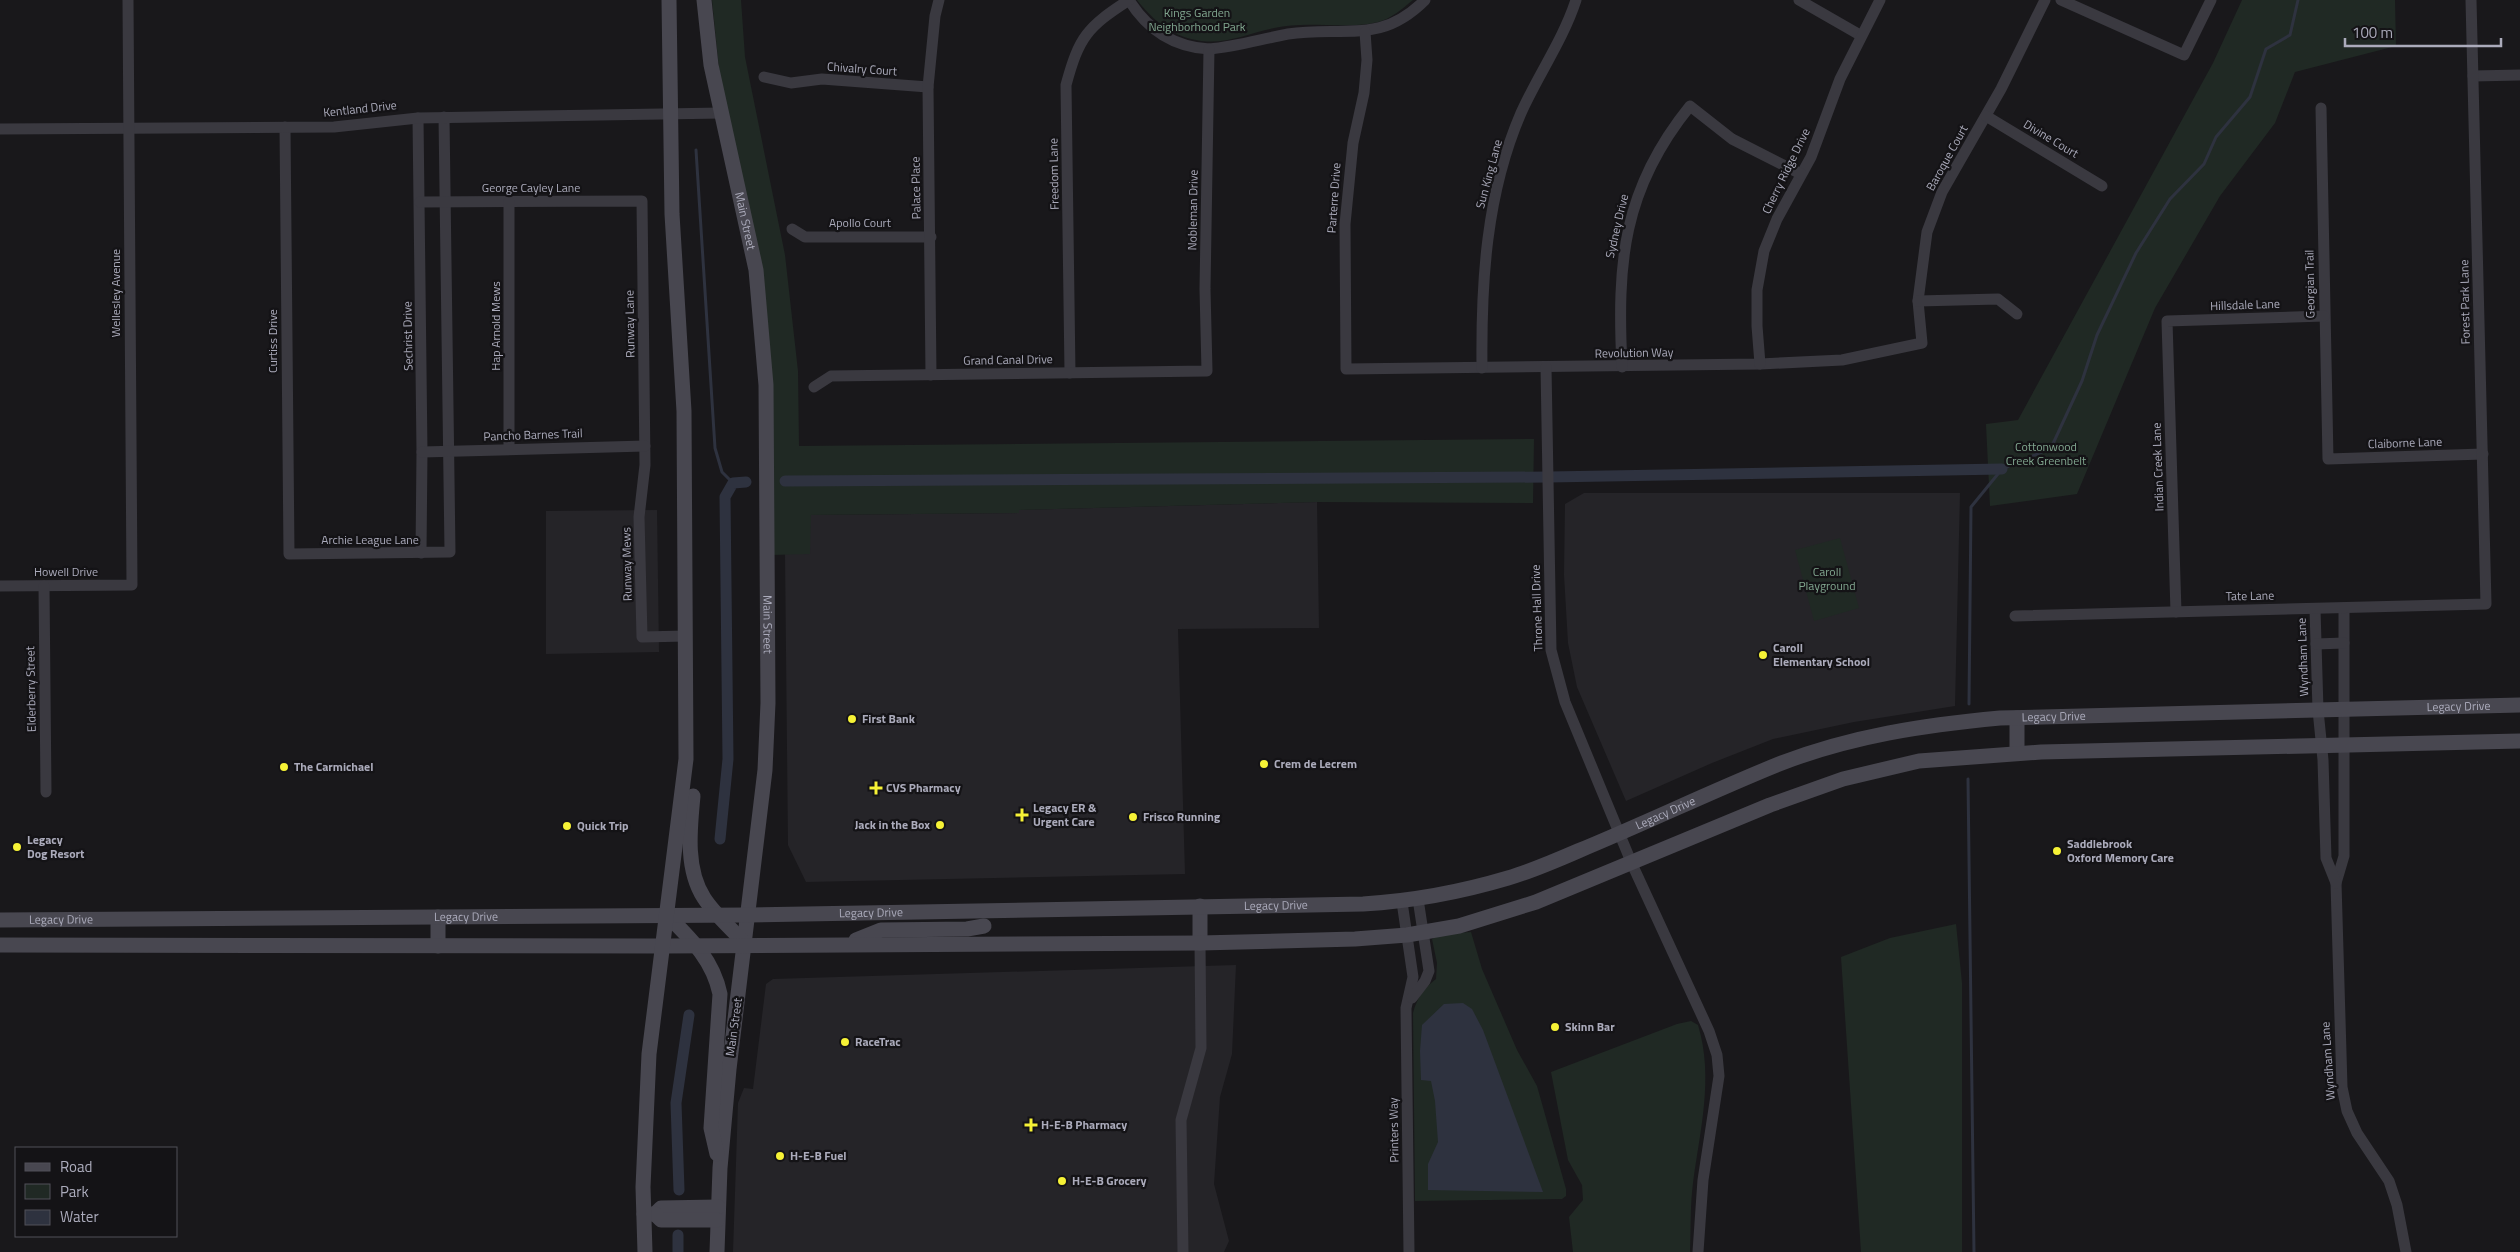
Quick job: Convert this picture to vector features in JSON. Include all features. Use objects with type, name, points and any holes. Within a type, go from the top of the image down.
[{"type":"main road","points":[[645,1252],[650,1214],[643,1187],[649,1054],[682,803],[688,697],[684,411],[672,214],[669,0]]},
{"type":"main road","name":"Main Street","points":[[704,0],[710,65],[756,270],[766,385],[768,703],[765,770],[729,1069],[720,1168],[718,1252]]},
{"type":"main road","points":[[688,697],[696,728],[695,776],[690,833],[693,867],[704,898],[745,944]]},
{"type":"main road","name":"Legacy Drive","points":[[0,920],[747,915],[1402,902],[1509,878],[1621,834],[1779,764],[1847,741],[1892,731],[1946,723],[2017,718],[2520,705]]},
{"type":"main road","points":[[2017,718],[2017,753]]},
{"type":"main road","points":[[0,945],[663,946],[745,944],[1200,943],[1355,939],[1407,935],[1499,915],[1632,864],[1770,805],[1843,779],[1919,761],[2017,753],[2520,741]]},
{"type":"main road","points":[[1200,906],[1200,943]]},
{"type":"main road","points":[[983,944],[984,910]]},
{"type":"main road","points":[[668,915],[698,945],[717,978],[720,994],[711,1128],[720,1168]]},
{"type":"main road","points":[[438,917],[438,946]]},
{"type":"main road","points":[[205,918],[205,945]]},
{"type":"main road","points":[[845,945],[881,930],[967,929],[984,926]]},
{"type":"main road","points":[[650,1214],[661,1220],[718,1213]]},
{"type":"street","name":"Wellesley Avenue","points":[[128,0],[132,585]]},
{"type":"street","name":"Palace Place","points":[[932,375],[928,86],[935,16],[939,0]]},
{"type":"street","points":[[1129,0],[1151,28],[1176,42],[1195,48],[1209,49],[1232,47],[1289,34],[1365,32],[1395,23],[1425,0]]},
{"type":"street","name":"Freedom Lane","points":[[1070,373],[1066,85],[1075,52],[1089,29],[1105,15],[1129,0]]},
{"type":"street","name":"Sun King Lane","points":[[1482,368],[1482,290],[1487,237],[1500,177],[1521,114],[1569,20],[1576,0]]},
{"type":"street","points":[[1799,0],[1860,35]]},
{"type":"street","name":"Cherry Ridge Drive","points":[[1760,364],[1756,326],[1758,290],[1764,251],[1777,219],[1811,157],[1840,79],[1860,35],[1880,0]]},
{"type":"street","name":"Baroque Court","points":[[1922,343],[1918,301],[1927,232],[1942,192],[1986,116],[2045,0]]},
{"type":"street","points":[[2061,0],[2184,55],[2211,0]]},
{"type":"street","name":"Forest Park Lane","points":[[2472,0],[2486,604]]},
{"type":"street","name":"Parterre Drive","points":[[1346,369],[1345,224],[1353,143],[1364,93],[1367,60],[1365,32]]},
{"type":"street","name":"Nobleman Drive","points":[[1207,370],[1205,289],[1209,49]]},
{"type":"street","points":[[2473,76],[2520,75]]},
{"type":"street","name":"Chivalry Court","points":[[764,77],[791,83],[822,79],[928,86]]},
{"type":"street","name":"Sydney Drive","points":[[1622,367],[1619,303],[1623,253],[1633,206],[1652,160],[1673,127],[1690,106],[1732,138],[1801,174]]},
{"type":"street","name":"Georgian Trail","points":[[2321,108],[2328,459]]},
{"type":"street","name":"Kentland Drive","points":[[0,129],[338,126],[444,117],[722,113]]},
{"type":"street","name":"Divine Court","points":[[1986,116],[2102,186]]},
{"type":"street","points":[[444,117],[449,451]]},
{"type":"street","name":"Sechrist Drive","points":[[418,118],[422,452],[421,553]]},
{"type":"street","name":"Curtiss Drive","points":[[285,127],[289,554]]},
{"type":"street","name":"George Cayley Lane","points":[[420,202],[642,202]]},
{"type":"street","name":"Hap Arnold Mews","points":[[509,202],[509,449]]},
{"type":"street","name":"Runway Lane","points":[[642,202],[645,446]]},
{"type":"street","name":"Apollo Court","points":[[792,229],[805,237],[931,237]]},
{"type":"street","points":[[1918,301],[1998,299],[2017,314]]},
{"type":"street","name":"Hillsdale Lane","points":[[2167,321],[2324,316]]},
{"type":"street","name":"Indian Creek Lane","points":[[2167,321],[2176,612]]},
{"type":"street","name":"Revolution Way","points":[[1346,369],[1760,364],[1842,360],[1922,343]]},
{"type":"street","name":"Throne Hall Drive","points":[[1546,367],[1550,650],[1566,702],[1632,864],[1709,1031],[1717,1055],[1719,1076],[1703,1180],[1698,1252]]},
{"type":"street","name":"Grand Canal Drive","points":[[814,387],[831,376],[1207,370]]},
{"type":"street","name":"Runway Mews","points":[[645,446],[645,472],[640,517],[642,637],[686,636]]},
{"type":"street","name":"Pancho Barnes Trail","points":[[422,452],[645,446]]},
{"type":"street","name":"Archie League Lane","points":[[289,554],[450,552],[449,451]]},
{"type":"street","name":"Claiborne Lane","points":[[2328,459],[2483,454]]},
{"type":"street","name":"Howell Drive","points":[[0,586],[132,585]]},
{"type":"street","name":"Elderberry Street","points":[[44,586],[46,792]]},
{"type":"street","name":"Tate Lane","points":[[2015,616],[2486,604]]},
{"type":"street","name":"Wyndham Lane","points":[[2315,608],[2326,858],[2336,883]]},
{"type":"street","name":"Wyndham Lane","points":[[2344,608],[2344,856],[2336,883],[2339,1040],[2344,1095],[2346,1111],[2357,1133],[2389,1181],[2397,1205],[2406,1252]]},
{"type":"street","points":[[2316,644],[2344,643]]},
{"type":"street","points":[[1406,1008],[1428,975],[1418,899]]},
{"type":"street","name":"Printers Way","points":[[1402,902],[1413,977],[1406,1008],[1409,1252]]},
{"type":"street","points":[[1183,1252],[1181,1120],[1201,1048],[1200,943]]},
{"type":"shaded area","name":"Caroll Elementary School","points":[[1584,493],[1960,493],[1955,706],[1854,722],[1773,739],[1712,763],[1626,801],[1577,687],[1568,643],[1564,575],[1565,504]]},
{"type":"shaded area","points":[[1317,502],[1319,628],[1178,629],[1185,874],[806,882],[788,845],[785,554],[810,554],[810,515],[1018,513],[1018,510]]},
{"type":"shaded area","points":[[657,510],[659,652],[546,654],[546,511]]},
{"type":"shaded area","points":[[1236,965],[1232,1054],[1220,1097],[1214,1184],[1229,1241],[1224,1252],[733,1252],[738,1103],[744,1088],[753,1089],[766,984],[773,979]]},
{"type":"green space","points":[[712,0],[741,0],[745,57],[785,255],[798,371],[799,446],[1534,439],[1533,503],[1317,502],[1019,510],[1019,513],[811,515],[810,554],[771,555],[769,371],[721,88]]},
{"type":"green space","name":"Kings Garden Neighborhood Park","points":[[1137,0],[1413,0],[1392,16],[1378,22],[1352,25],[1287,26],[1226,40],[1206,41],[1187,38],[1163,26]]},
{"type":"green space","name":"Cottonwood Creek Greenbelt","points":[[2242,0],[2395,0],[2396,46],[2295,72],[2275,123],[2220,196],[2155,308],[2077,494],[1990,506],[1986,424],[2018,420],[2213,63]]},
{"type":"green space","name":"Caroll Playground","points":[[1840,538],[1859,608],[1814,621],[1795,550]]},
{"type":"green space","points":[[1956,924],[1962,983],[1962,1252],[1861,1252],[1841,957],[1890,938]]},
{"type":"green space","points":[[1471,932],[1482,969],[1517,1050],[1537,1086],[1566,1189],[1566,1196],[1562,1199],[1415,1201],[1413,1013],[1422,994],[1436,979],[1437,963],[1432,939],[1442,934]]},
{"type":"green space","points":[[1691,1021],[1698,1025],[1703,1045],[1705,1084],[1702,1124],[1692,1192],[1690,1252],[1573,1252],[1569,1217],[1583,1200],[1582,1185],[1568,1160],[1551,1072],[1677,1024]]},
{"type":"water","points":[[1463,1003],[1472,1009],[1483,1030],[1543,1192],[1428,1190],[1428,1164],[1438,1142],[1435,1101],[1431,1081],[1421,1080],[1420,1051],[1422,1025],[1444,1004]]},
{"type":"waterway","points":[[1969,704],[1971,507],[2002,469],[2051,448],[2082,381],[2097,335],[2136,253],[2170,199],[2204,164],[2216,137],[2250,97],[2266,49],[2290,35],[2298,0]]},
{"type":"waterway","points":[[696,150],[715,448],[722,472],[733,483]]},
{"type":"waterway","points":[[785,481],[1549,477],[2002,469]]},
{"type":"waterway","points":[[720,839],[728,759],[725,497],[733,483],[746,482]]},
{"type":"waterway","points":[[1968,779],[1974,1252]]},
{"type":"waterway","points":[[679,1190],[676,1103],[689,1015]]},
{"type":"waterway","points":[[678,1235],[678,1252]]},
{"type":"place","name":"Caroll Elementary School","points":[[1763,655]]},
{"type":"place","name":"First Bank","points":[[852,719]]},
{"type":"place","name":"Crem de Lecrem","points":[[1264,764]]},
{"type":"place","name":"The Carmichael","points":[[284,767]]},
{"type":"place","name":"CVS Pharmacy","points":[[876,788]]},
{"type":"place","name":"Legacy ER & Urgent Care","points":[[1022,815]]},
{"type":"place","name":"Frisco Running","points":[[1133,817]]},
{"type":"place","name":"Jack in the Box","points":[[940,825]]},
{"type":"place","name":"Quick Trip","points":[[567,826]]},
{"type":"place","name":"Legacy Dog Resort","points":[[17,847]]},
{"type":"place","name":"Saddlebrook Oxford Memory Care","points":[[2057,851]]},
{"type":"place","name":"Skinn Bar","points":[[1555,1027]]},
{"type":"place","name":"RaceTrac","points":[[845,1042]]},
{"type":"place","name":"H-E-B Pharmacy","points":[[1031,1125]]},
{"type":"place","name":"H-E-B Fuel","points":[[780,1156]]},
{"type":"place","name":"H-E-B Grocery","points":[[1062,1181]]}]
